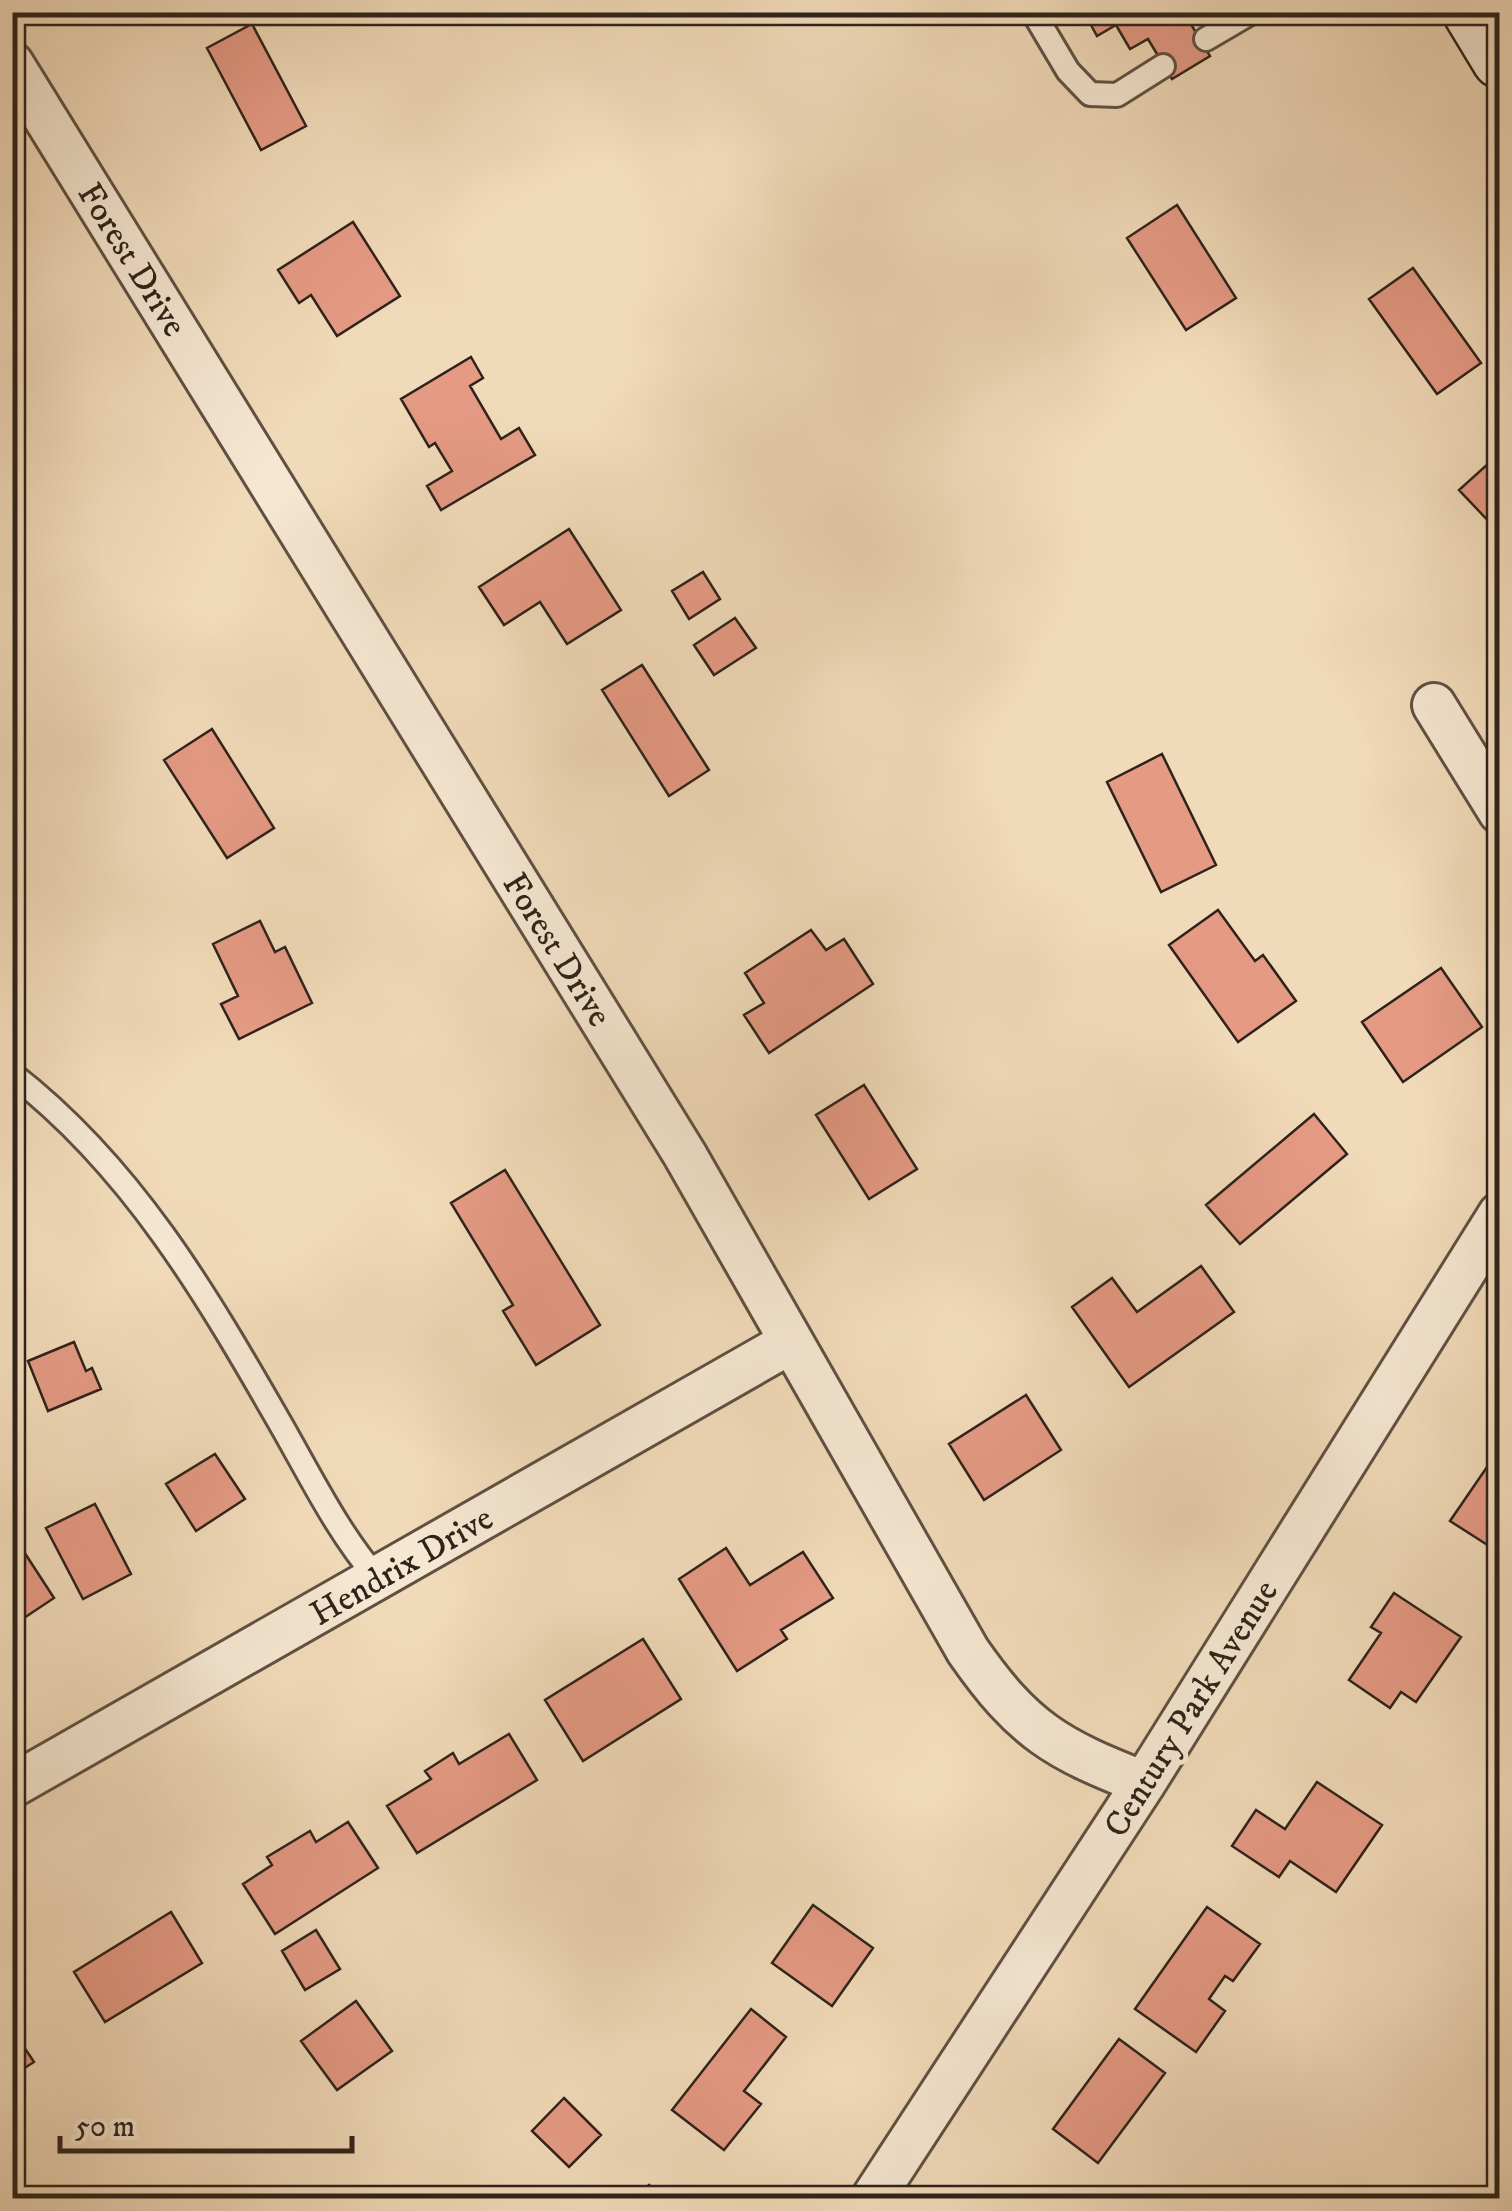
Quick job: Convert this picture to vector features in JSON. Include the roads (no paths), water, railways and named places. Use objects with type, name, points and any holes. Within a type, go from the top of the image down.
[{"type":"main road","points":[[1472,12],[1500,60]]},
{"type":"street","name":"Forest Drive","points":[[12,64],[685,1155],[930,1591],[1002,1701],[1067,1753],[1144,1784]]},
{"type":"street","points":[[1434,706],[1500,812]]},
{"type":"street","name":"Century Park Avenue","points":[[873,2198],[1144,1784],[1500,1214]]},
{"type":"street","name":"Hendrix Drive","points":[[12,1786],[789,1343]]},
{"type":"lane","points":[[1032,12],[1068,72],[1090,94],[1117,94],[1163,66]]},
{"type":"lane","points":[[1206,39],[1252,12]]},
{"type":"lane","points":[[12,1074],[64,1114],[105,1157],[200,1284],[344,1540],[376,1578]]}]
